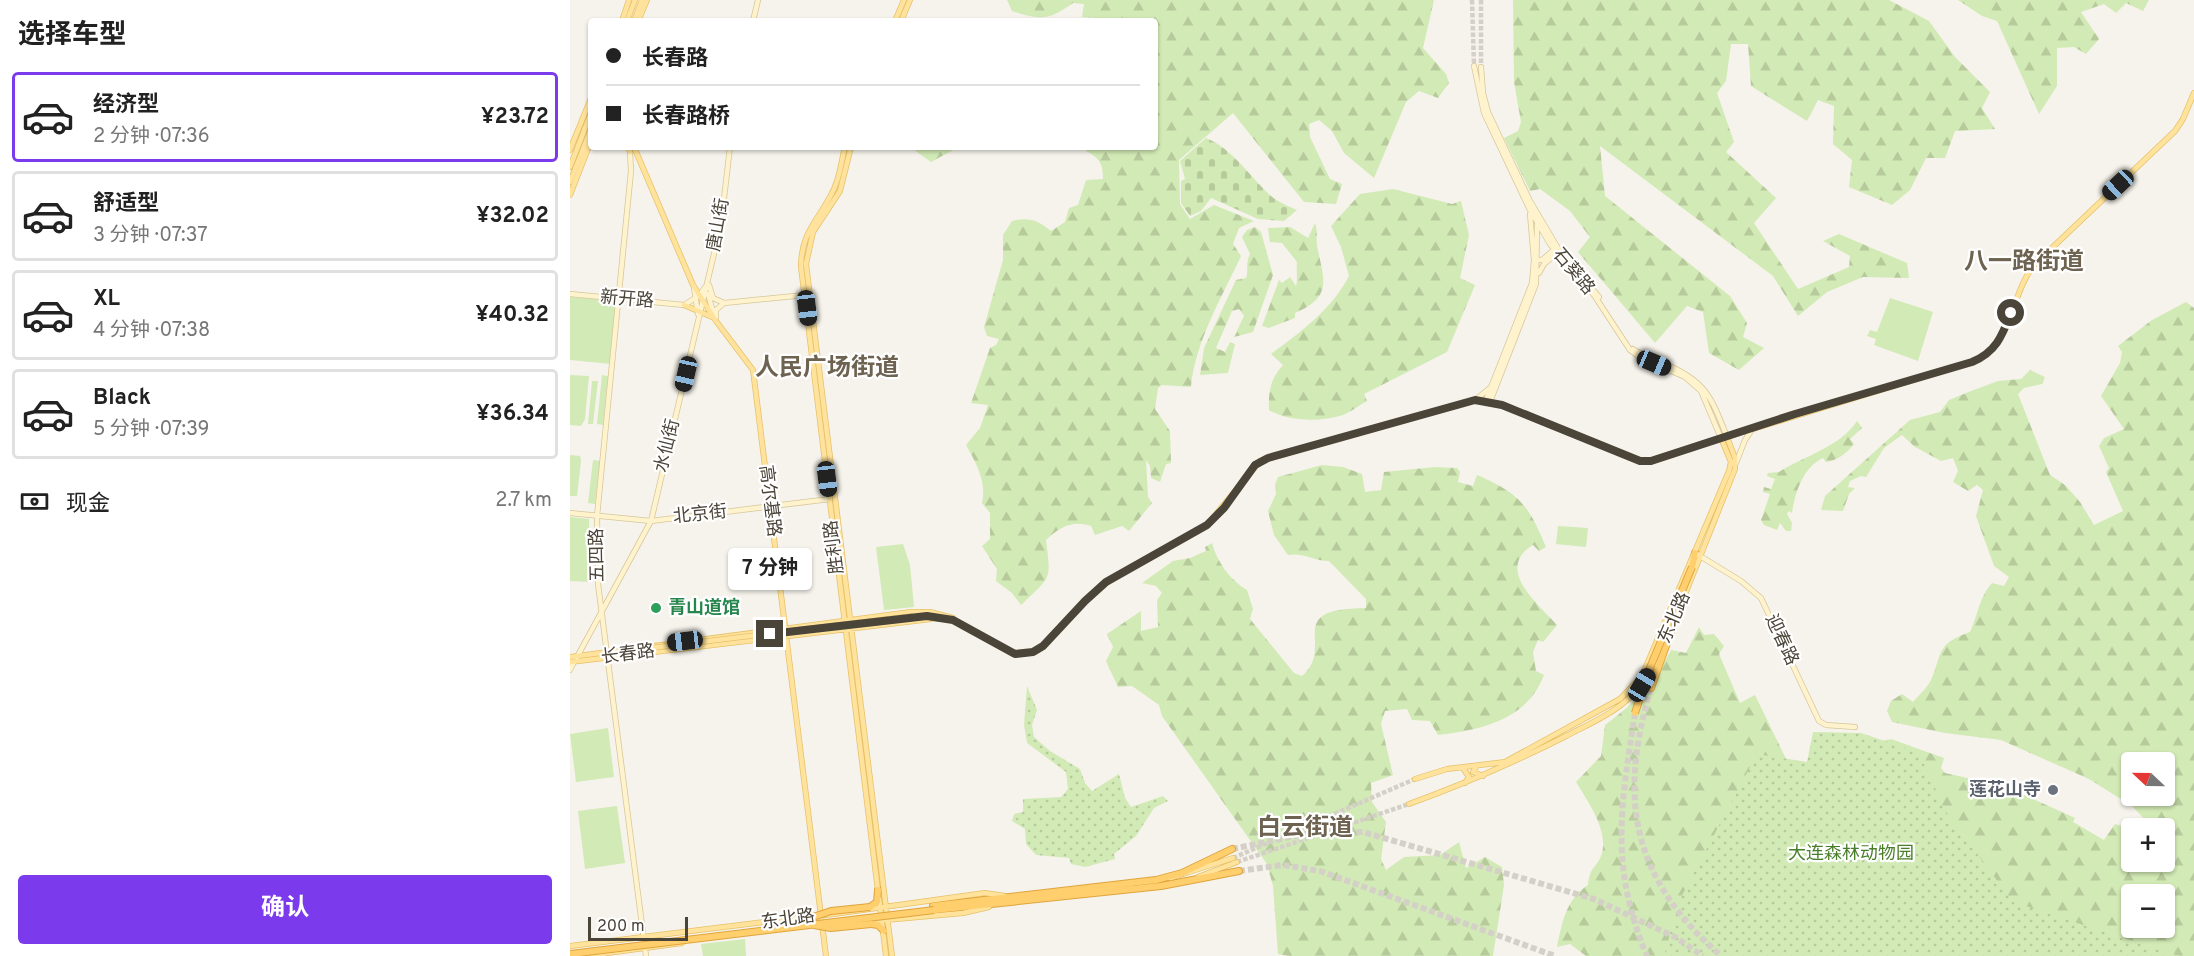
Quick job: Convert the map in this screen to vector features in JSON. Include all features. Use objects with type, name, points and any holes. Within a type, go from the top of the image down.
[{"type":"highway","points":[[1635,713],[1649,670],[1698,554]]},
{"type":"highway","points":[[1651,688],[1672,628]]},
{"type":"highway","points":[[1156,880],[1182,873],[1232,849]]},
{"type":"highway","name":"东北路","points":[[570,950],[933,908],[997,904],[1181,882],[1239,871]]},
{"type":"highway","name":"东北路","points":[[933,908],[1006,896],[1156,880]]},
{"type":"highway","points":[[804,922],[831,911],[870,907],[877,902],[878,890]]},
{"type":"highway","points":[[804,922],[831,928],[871,924],[878,925],[884,932]]},
{"type":"main road","points":[[623,18],[629,0]]},
{"type":"main road","points":[[628,18],[635,0]]},
{"type":"main road","points":[[635,18],[642,0]]},
{"type":"main road","points":[[639,18],[646,0]]},
{"type":"main road","points":[[754,18],[758,0]]},
{"type":"main road","points":[[896,18],[904,0]]},
{"type":"main road","points":[[903,18],[910,0]]},
{"type":"main road","name":"石葵路","points":[[1474,66],[1484,113],[1532,208],[1556,249]]},
{"type":"main road","name":"石葵路","points":[[1481,67],[1488,112],[1537,221],[1556,249],[1594,295],[1630,350],[1641,358],[1685,377],[1701,391],[1724,437]]},
{"type":"main road","name":"长春路","points":[[572,662],[633,648],[930,612],[956,619],[1008,651],[1022,654],[1033,652],[1043,646],[1106,582],[1207,525],[1260,461],[1475,400],[1489,399],[1645,462],[1972,362],[1989,353],[2001,339],[2029,270],[2175,131],[2194,93]]},
{"type":"main road","points":[[570,150],[588,105]]},
{"type":"main road","points":[[570,167],[588,121]]},
{"type":"main road","points":[[570,182],[588,137]]},
{"type":"main road","points":[[570,194],[588,149]]},
{"type":"main road","name":"高尔基路","points":[[631,150],[698,296],[752,365],[826,956]]},
{"type":"main road","name":"五四路","points":[[631,150],[620,299],[597,516],[598,584],[646,956]]},
{"type":"main road","name":"唐山街","points":[[703,302],[721,224],[730,150]]},
{"type":"main road","name":"胜利路","points":[[845,150],[835,187],[808,231],[802,248],[801,267],[883,909]]},
{"type":"main road","name":"胜利路","points":[[847,621],[806,264],[813,232],[840,191],[850,150]]},
{"type":"main road","points":[[1489,399],[1490,388],[1534,274],[1532,208]]},
{"type":"main road","points":[[1537,221],[1538,276]]},
{"type":"main road","points":[[1538,249],[1544,244],[1556,249]]},
{"type":"main road","points":[[1538,260],[1542,260],[1556,249]]},
{"type":"main road","points":[[1489,399],[1538,276],[1556,249]]},
{"type":"main road","points":[[684,305],[698,296],[708,279]]},
{"type":"main road","points":[[708,279],[712,298],[724,303],[805,295]]},
{"type":"main road","points":[[708,279],[708,291],[716,321]]},
{"type":"main road","points":[[684,305],[692,299],[693,285]]},
{"type":"main road","name":"新开路","points":[[570,294],[684,305]]},
{"type":"main road","points":[[698,296],[700,310]]},
{"type":"main road","name":"水仙街","points":[[577,657],[651,520],[703,302]]},
{"type":"main road","points":[[716,321],[716,309],[724,303]]},
{"type":"main road","points":[[684,305],[700,310],[716,321]]},
{"type":"main road","points":[[697,329],[704,317],[716,321]]},
{"type":"main road","points":[[1475,400],[1490,388]]},
{"type":"main road","points":[[1735,469],[1738,454],[1753,428]]},
{"type":"main road","points":[[1724,437],[1736,458],[1735,469]]},
{"type":"main road","name":"东北路","points":[[1409,804],[1465,784],[1594,722],[1635,693],[1657,661],[1672,628],[1729,471],[1731,462],[1724,437]]},
{"type":"main road","name":"东北路","points":[[1415,779],[1447,769],[1505,762],[1590,718],[1630,690],[1645,669],[1735,469]]},
{"type":"main road","name":"北京街","points":[[570,513],[651,520],[830,499]]},
{"type":"main road","name":"迎春路","points":[[1698,554],[1757,594],[1819,721],[1826,725],[1855,728]]},
{"type":"main road","name":"长春路","points":[[651,648],[913,616],[940,617],[970,628]]},
{"type":"main road","name":"长春路","points":[[570,657],[634,654],[930,619],[970,628]]},
{"type":"main road","name":"胜利路","points":[[848,628],[878,890],[892,956]]},
{"type":"main road","points":[[633,648],[651,648]]},
{"type":"main road","points":[[634,654],[651,648]]},
{"type":"main road","points":[[570,670],[572,662]]},
{"type":"main road","points":[[1476,766],[1473,772],[1483,776]]},
{"type":"main road","points":[[1463,768],[1469,777],[1465,784]]},
{"type":"main road","name":"东北路","points":[[1156,880],[1180,877],[1235,860],[1181,882]]},
{"type":"main road","name":"东北路","points":[[570,950],[644,938],[883,909],[985,893],[1006,896]]},
{"type":"main road","name":"东北路","points":[[585,956],[822,926],[963,913],[997,904]]},
{"type":"main road","name":"胜利路","points":[[885,919],[886,956]]},
{"type":"green space","points":[[1007,0],[1434,0],[1423,48],[1446,74],[1449,83],[1438,98],[1419,91],[1406,102],[1374,178],[1344,153],[1332,131],[1319,120],[1309,124],[1310,137],[1330,179],[1342,184],[1336,204],[1304,202],[1233,113],[1179,160],[1180,204],[1190,219],[1214,205],[1254,221],[1239,228],[1233,244],[1241,256],[1204,337],[1191,387],[1162,385],[1158,388],[1155,409],[1170,431],[1171,463],[1166,464],[1160,482],[1151,478],[1150,466],[1146,460],[1148,497],[1152,503],[1129,531],[1122,526],[1095,535],[1091,526],[1072,524],[1056,531],[1046,540],[1049,563],[1047,577],[1021,605],[1012,593],[996,581],[997,569],[982,546],[990,539],[990,513],[982,503],[982,480],[966,445],[980,428],[988,405],[971,403],[990,348],[996,345],[999,339],[987,336],[984,327],[1003,260],[1003,235],[1012,221],[1033,220],[1051,231],[1065,222],[1069,208],[1078,205],[1086,180],[1103,179],[1100,162],[1086,150],[1158,150],[1158,18],[1082,17],[1084,4],[1073,3],[1057,13],[1044,17],[1012,11]]},
{"type":"green space","points":[[1513,0],[1889,0],[1929,21],[1955,57],[1990,92],[1982,108],[1995,129],[1955,131],[1945,158],[1926,158],[1910,190],[1892,205],[1849,187],[1852,160],[1833,144],[1834,106],[1818,100],[1807,121],[1751,86],[1748,44],[1731,44],[1726,81],[1717,93],[1734,142],[1726,152],[1776,198],[1754,223],[1798,289],[1849,267],[1850,256],[1823,241],[1839,234],[1907,263],[1909,278],[1863,277],[1827,292],[1798,316],[1773,276],[1600,146],[1605,196],[1730,296],[1747,323],[1743,337],[1764,348],[1739,370],[1709,353],[1703,312],[1687,306],[1655,343],[1578,252],[1590,237],[1570,211],[1540,189],[1530,191],[1504,138],[1518,131],[1521,122],[1514,82]]},
{"type":"green space","points":[[1958,0],[2149,0],[2143,11],[2126,3],[2116,13],[2104,4],[2081,12],[2099,39],[2086,54],[2074,47],[2057,48],[2057,86],[2039,114],[1997,21],[1982,16]]},
{"type":"green space","points":[[1206,138],[1233,156],[1271,196],[1297,210],[1284,221],[1258,219],[1211,198],[1201,211],[1190,216],[1181,203],[1181,181],[1185,179],[1180,161]]},
{"type":"green space","points":[[914,150],[953,150],[931,162]]},
{"type":"green space","points":[[1393,189],[1452,204],[1461,201],[1469,235],[1460,278],[1475,285],[1447,352],[1364,394],[1367,401],[1343,415],[1305,420],[1285,417],[1269,410],[1271,385],[1283,365],[1271,354],[1304,329],[1324,310],[1349,276],[1341,247],[1331,226],[1360,194]]},
{"type":"green space","points":[[1315,223],[1323,278],[1321,294],[1307,307],[1295,313],[1295,318],[1269,328],[1262,326],[1279,280],[1282,283],[1290,277],[1296,286],[1297,281],[1297,262],[1282,243],[1270,242],[1268,228],[1290,227],[1308,238]]},
{"type":"green space","points":[[1255,227],[1261,232],[1273,275],[1253,332],[1234,337],[1244,316],[1239,309],[1232,311],[1216,348],[1225,352],[1230,342],[1235,344],[1228,373],[1200,375],[1204,348],[1236,280],[1246,278],[1250,254],[1242,237],[1247,230]]},
{"type":"green space","points":[[570,297],[618,301],[611,364],[570,360]]},
{"type":"green space","points":[[1890,298],[1933,312],[1918,361],[1874,345],[1876,339],[1867,336],[1870,330],[1877,332]]},
{"type":"green space","points":[[2186,302],[2194,308],[2194,956],[1800,956],[1882,741],[1891,739],[1944,758],[1941,768],[1945,773],[2004,786],[2075,818],[2073,822],[2104,840],[2115,824],[2121,826],[2121,872],[2175,872],[2175,818],[2143,818],[2132,806],[2175,806],[2175,752],[2121,752],[2121,799],[2089,779],[2001,740],[1945,733],[1892,722],[1887,711],[1891,701],[1902,694],[1913,702],[1929,683],[1946,645],[1970,632],[1981,600],[1988,588],[1992,583],[2004,586],[2009,577],[1994,566],[1976,516],[1983,490],[1977,485],[1968,491],[1953,482],[1958,471],[1953,458],[1941,461],[1915,447],[1902,435],[1884,448],[1866,477],[1861,476],[1850,481],[1848,487],[1855,488],[1849,494],[1843,511],[1821,510],[1825,496],[1910,420],[1940,412],[1949,400],[1998,381],[2021,379],[2030,370],[2045,377],[2042,384],[2024,388],[2018,394],[2050,475],[2065,485],[2080,502],[2094,525],[2123,511],[2106,472],[2109,468],[2099,446],[2104,438],[2124,429],[2101,396],[2120,363],[2122,352],[2118,346],[2152,320]]},
{"type":"green space","points":[[570,375],[589,376],[585,419],[581,426],[570,425]]},
{"type":"green space","points":[[602,375],[608,376],[603,425],[597,424]]},
{"type":"green space","points":[[592,381],[598,381],[593,424],[588,424]]},
{"type":"green space","points":[[1857,421],[1862,428],[1850,439],[1854,444],[1848,451],[1830,461],[1826,462],[1823,458],[1805,474],[1795,497],[1792,513],[1789,511],[1787,514],[1792,523],[1791,531],[1786,531],[1780,523],[1777,530],[1764,525],[1761,520],[1770,494],[1763,492],[1764,487],[1771,489],[1775,479],[1767,476],[1768,473],[1779,472],[1821,450],[1841,438]]},
{"type":"green space","points":[[570,455],[580,456],[581,461],[577,496],[570,496]]},
{"type":"green space","points":[[593,460],[600,461],[595,504],[588,503]]},
{"type":"green space","points":[[1322,465],[1343,467],[1362,474],[1365,492],[1381,490],[1384,472],[1435,467],[1457,468],[1460,472],[1458,482],[1473,486],[1477,475],[1503,488],[1521,502],[1534,520],[1546,547],[1539,551],[1533,545],[1522,554],[1518,565],[1518,575],[1523,586],[1557,625],[1543,642],[1538,640],[1533,652],[1536,671],[1544,675],[1536,690],[1526,703],[1501,720],[1454,733],[1438,735],[1430,721],[1412,720],[1407,709],[1385,711],[1381,724],[1393,775],[1371,783],[1372,802],[1386,822],[1381,859],[1386,870],[1404,857],[1440,855],[1459,842],[1466,868],[1485,857],[1502,867],[1504,885],[1493,956],[1288,956],[1278,954],[1273,886],[1267,864],[1162,716],[1159,705],[1132,686],[1118,687],[1106,661],[1113,647],[1107,634],[1141,611],[1141,631],[1158,627],[1157,600],[1162,593],[1156,586],[1142,583],[1173,561],[1190,558],[1206,551],[1205,547],[1212,543],[1225,570],[1247,590],[1253,609],[1250,619],[1294,673],[1302,676],[1311,664],[1315,652],[1317,622],[1325,615],[1340,610],[1366,608],[1366,599],[1329,561],[1288,555],[1274,535],[1268,511],[1276,494],[1275,485],[1278,477]]},
{"type":"green space","points":[[570,517],[589,519],[590,582],[570,581]]},
{"type":"green space","points":[[1558,526],[1588,528],[1586,547],[1556,544]]},
{"type":"green space","points":[[903,544],[910,565],[914,607],[884,610],[876,547]]},
{"type":"green space","points":[[1699,627],[1704,635],[1714,634],[1724,646],[1719,654],[1740,703],[1755,695],[1788,763],[1760,956],[1586,956],[1570,944],[1557,947],[1566,912],[1575,897],[1588,885],[1591,871],[1601,856],[1603,847],[1600,827],[1592,808],[1576,782],[1601,756],[1605,725],[1643,692],[1658,673],[1671,650],[1686,653]]},
{"type":"green space","points":[[1027,686],[1037,710],[1032,725],[1034,737],[1050,751],[1080,769],[1085,783],[1092,791],[1119,774],[1125,798],[1131,807],[1163,796],[1168,801],[1154,808],[1136,836],[1114,854],[1115,859],[1085,867],[1071,864],[1069,858],[1036,855],[1026,844],[1025,829],[1012,821],[1014,814],[1023,812],[1023,799],[1061,797],[1068,789],[1066,772],[1027,743],[1024,725]]},
{"type":"green space","points":[[608,728],[614,777],[576,782],[570,734]]},
{"type":"green space","name":"大连森林动物园","points":[[1813,732],[1861,733],[1920,753],[1944,809],[2013,902],[2179,956],[1664,956],[1679,901],[1757,754],[1807,762]]},
{"type":"green space","points":[[617,806],[625,863],[585,869],[578,811]]},
{"type":"green space","points":[[745,939],[746,956],[703,956],[701,944]]},
{"type":"tunnel","points":[[1472,0],[1474,66]]},
{"type":"tunnel","points":[[1481,0],[1481,67]]},
{"type":"tunnel","points":[[1651,688],[1635,766],[1635,801],[1640,834],[1651,866],[1667,896],[1691,926],[1721,956]]},
{"type":"tunnel","points":[[1635,713],[1623,807],[1623,864],[1627,893],[1647,956]]},
{"type":"tunnel","points":[[1233,858],[1415,779]]},
{"type":"tunnel","points":[[1237,862],[1409,804]]},
{"type":"tunnel","points":[[1232,849],[1305,834],[1363,832],[1594,899],[1675,937],[1703,956]]},
{"type":"tunnel","points":[[1239,871],[1283,865],[1320,871],[1555,956]]},
{"type":"place","name":"青山道馆","points":[[656,608]]},
{"type":"place","name":"莲花山寺","points":[[2053,790]]},
{"type":"district","name":"八一路街道","points":[[2024,263]]},
{"type":"district","name":"人民广场街道","points":[[827,369]]},
{"type":"district","name":"白云街道","points":[[1305,829]]},
{"type":"route","points":[[770,634],[913,616],[940,617],[953,620],[1015,654],[1028,654],[1043,646],[1106,582],[1189,537],[1216,518],[1255,465],[1268,458],[1475,400],[1486,400],[1640,461],[1651,461],[1795,414],[1983,358],[1997,346],[2011,313]]}]
